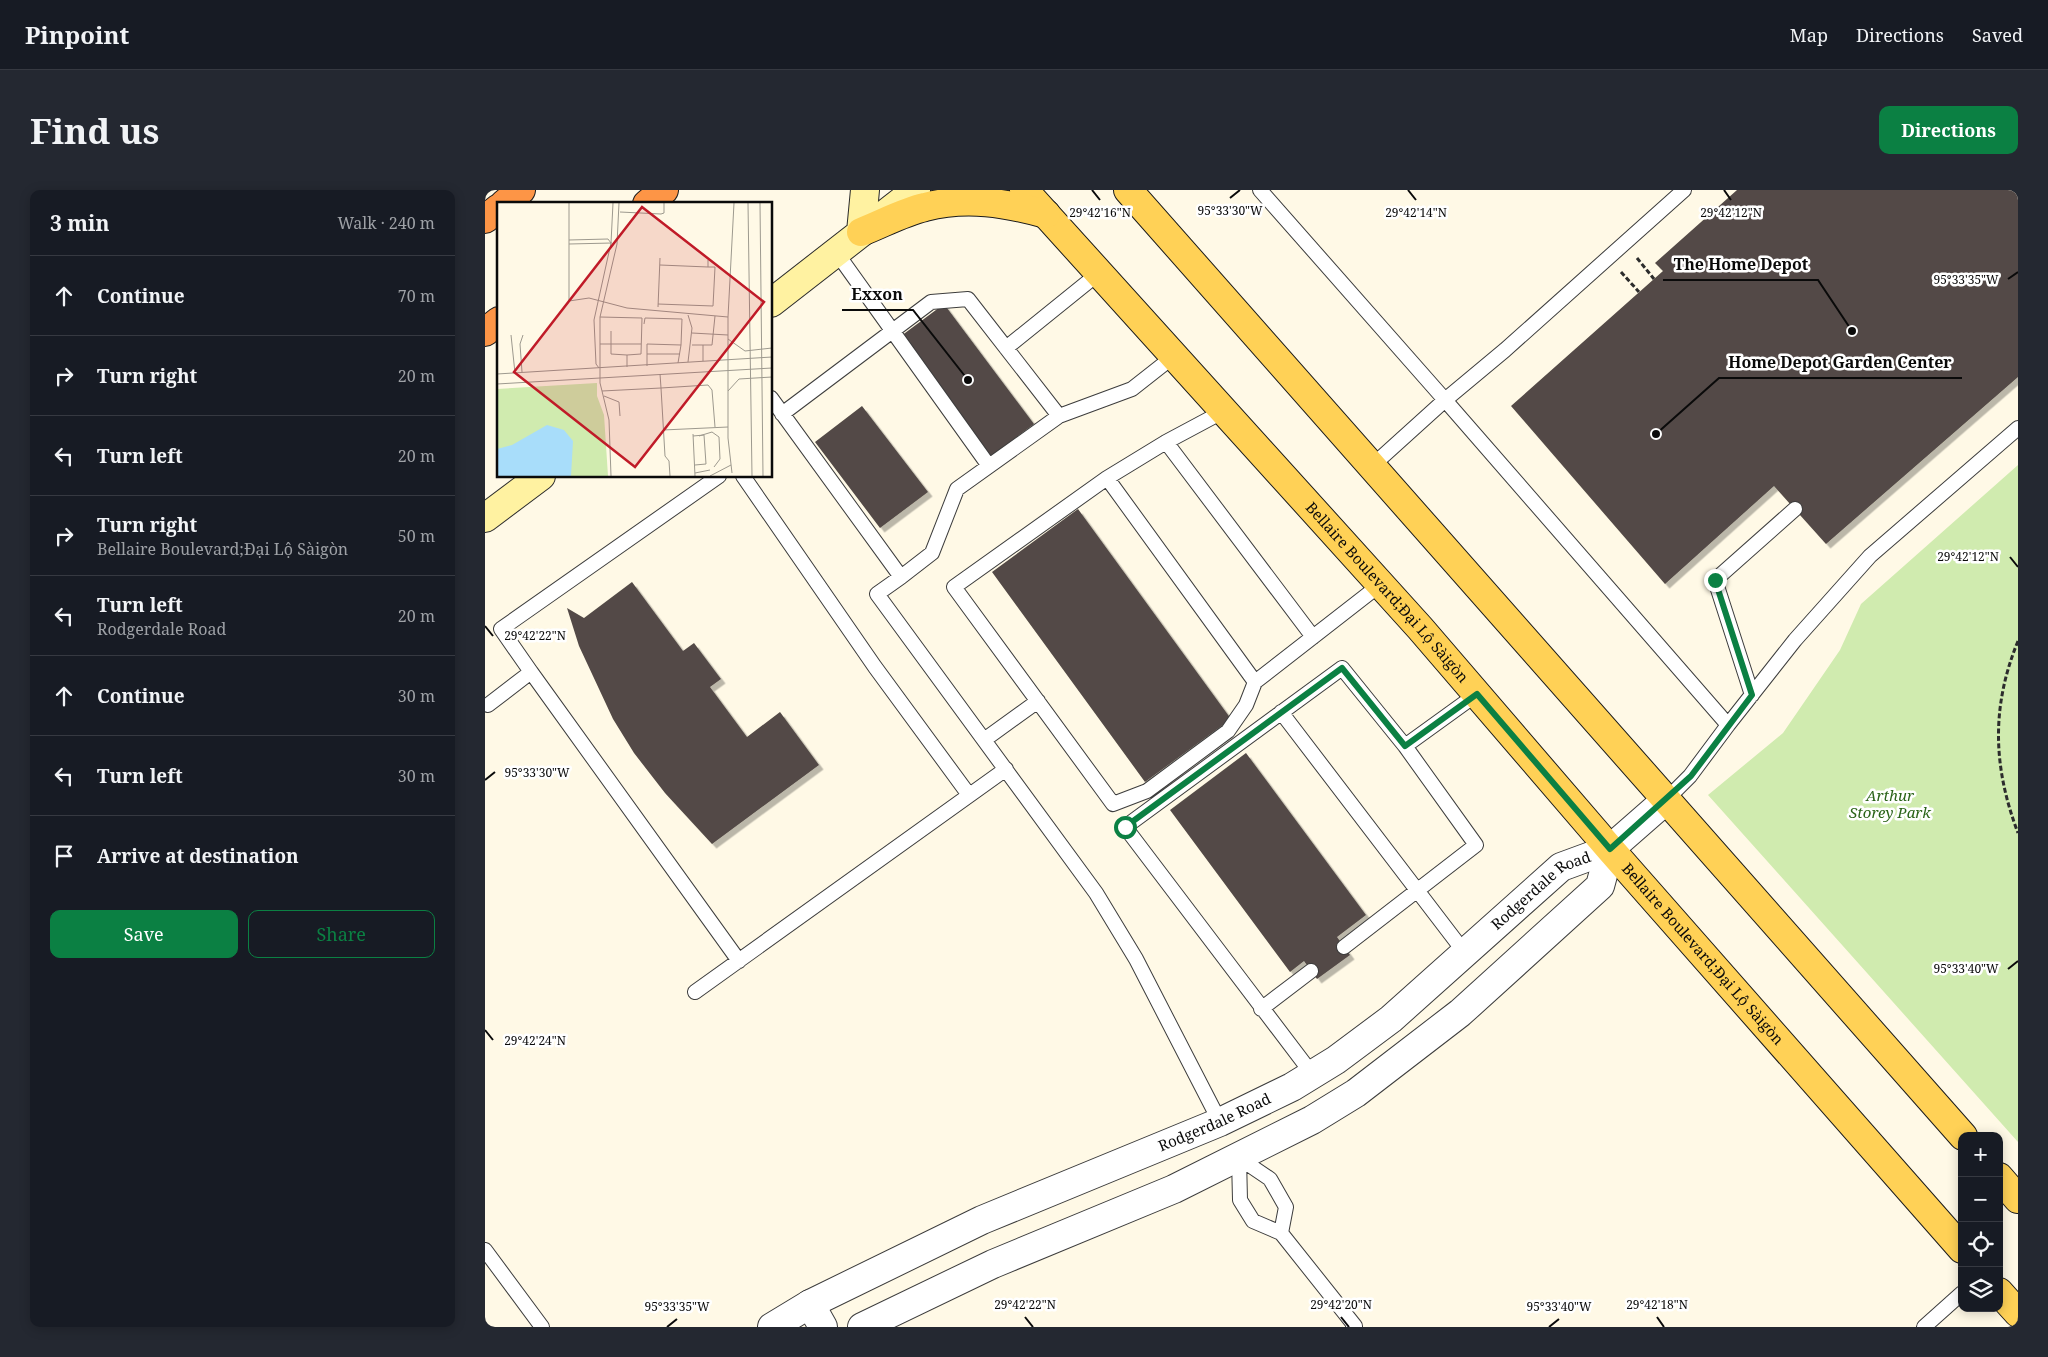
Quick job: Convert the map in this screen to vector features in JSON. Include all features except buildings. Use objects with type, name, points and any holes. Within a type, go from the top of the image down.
[{"type":"highway","points":[[506,202],[521,190]]},
{"type":"highway","points":[[649,202],[664,190]]},
{"type":"highway","points":[[485,219],[497,210]]},
{"type":"highway","points":[[485,332],[497,323]]},
{"type":"main road","points":[[861,232],[865,190]]},
{"type":"main road","points":[[773,301],[915,190]]},
{"type":"main road","name":"Bellaire Boulevard;Đại Lộ Sàigòn","points":[[1024,190],[1381,584],[1610,849],[1958,1244]]},
{"type":"main road","points":[[1128,190],[1959,1132]]},
{"type":"main road","points":[[861,232],[924,207],[975,200],[1013,205],[1046,214]]},
{"type":"main road","points":[[485,518],[538,478]]},
{"type":"main road","points":[[2003,1182],[2018,1199]]},
{"type":"main road","points":[[2003,1298],[2016,1318]]},
{"type":"street","name":"Rodgerdale Road","points":[[772,1327],[810,1304],[982,1220],[1220,1122],[1313,1075],[1391,1019],[1561,867],[1610,849],[1666,800]]},
{"type":"street","name":"Rodgerdale Road","points":[[863,1327],[993,1264],[1174,1189],[1312,1120],[1357,1093],[1460,1013],[1600,886],[1610,849]]},
{"type":"street","points":[[1220,1122],[1239,1158]]},
{"type":"street","points":[[810,1304],[823,1327]]},
{"type":"lane","points":[[1260,190],[1728,725]]},
{"type":"lane","points":[[1372,466],[1445,400],[1505,350],[1679,192]]},
{"type":"lane","points":[[836,252],[989,466]]},
{"type":"lane","points":[[1006,348],[1099,273]]},
{"type":"lane","points":[[782,414],[931,302],[968,299],[1059,416]]},
{"type":"lane","points":[[1174,356],[1132,389],[1059,416],[957,489],[932,554],[877,594],[1096,893],[1136,958],[1220,1122]]},
{"type":"lane","points":[[773,401],[901,576]]},
{"type":"lane","points":[[1224,411],[1166,442],[1107,478],[954,587],[1113,804],[1147,791],[1228,731],[1246,704],[1255,682],[1381,584]]},
{"type":"lane","points":[[1666,800],[1691,776],[1728,725],[1795,640],[1869,556],[2018,428]]},
{"type":"lane","points":[[1166,442],[1313,637]]},
{"type":"lane","points":[[716,478],[501,628],[739,961]]},
{"type":"lane","points":[[744,478],[875,667],[969,795]]},
{"type":"lane","points":[[1107,478],[1255,682]]},
{"type":"lane","points":[[1752,695],[1715,580],[1795,509]]},
{"type":"lane","points":[[1313,1075],[1261,1009],[1125,827],[1342,668],[1405,746],[1476,845],[1344,947]]},
{"type":"lane","points":[[488,705],[531,672]]},
{"type":"lane","points":[[1405,746],[1477,694]]},
{"type":"lane","points":[[984,740],[1038,702]]},
{"type":"lane","points":[[1281,712],[1465,952]]},
{"type":"lane","points":[[695,992],[1006,769]]},
{"type":"lane","points":[[1261,1009],[1311,971]]},
{"type":"lane","points":[[1239,1158],[1240,1200],[1253,1221],[1281,1232],[1355,1326],[1353,1327]]},
{"type":"lane","points":[[1239,1158],[1270,1179],[1274,1186],[1286,1208],[1281,1232]]},
{"type":"lane","points":[[485,1250],[539,1325]]},
{"type":"lane","points":[[1924,1327],[1958,1297]]},
{"type":"path","points":[[2018,641],[2009,661],[1997,739],[2002,776],[2018,833]]},
{"type":"green space","name":"Arthur Storey Park","points":[[2018,465],[2018,1142],[1708,795],[1783,733],[1840,650],[1861,604]]},
{"type":"place","name":"The Home Depot","points":[[1852,331]]},
{"type":"place","name":"Exxon","points":[[968,380]]},
{"type":"place","name":"Home Depot Garden Center","points":[[1656,434]]},
{"type":"route","points":[[1125,827],[1342,668],[1405,746],[1477,694],[1610,849],[1691,776],[1752,695],[1715,580]]}]
